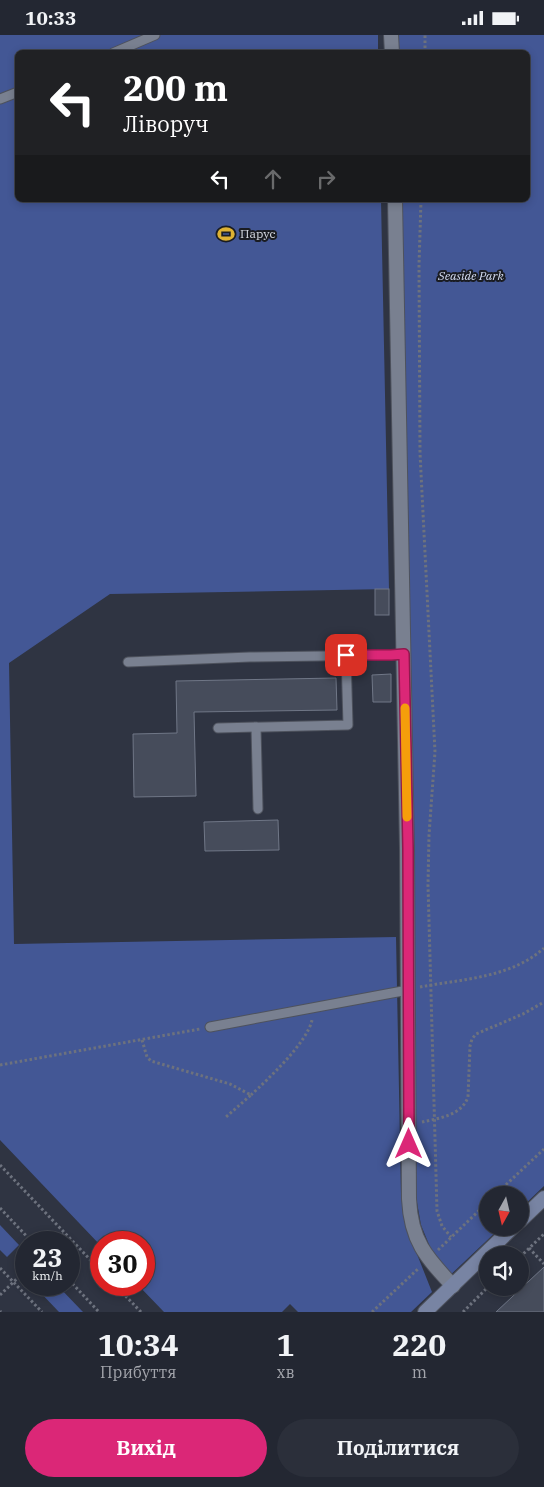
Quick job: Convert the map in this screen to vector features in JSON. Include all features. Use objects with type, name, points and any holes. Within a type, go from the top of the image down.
[{"type":"main road","points":[[529,1212],[544,1198]]},
{"type":"main road","points":[[425,1312],[505,1236]]},
{"type":"street","points":[[391,35],[392,50]]},
{"type":"street","points":[[395,202],[399,502],[404,654],[410,1215],[414,1233],[428,1259],[453,1286]]},
{"type":"lane","points":[[120,50],[154,35]]},
{"type":"lane","points":[[0,99],[15,93]]},
{"type":"lane","points":[[128,662],[404,654]]},
{"type":"lane","points":[[218,728],[348,725],[346,655]]},
{"type":"lane","points":[[256,727],[258,809]]},
{"type":"lane","points":[[210,1027],[408,990]]},
{"type":"path","points":[[425,35],[425,50]]},
{"type":"path","points":[[422,202],[419,265],[420,453],[435,752],[428,860],[437,1211],[442,1226],[450,1237]]},
{"type":"path","points":[[408,990],[503,972],[536,956],[544,948]]},
{"type":"path","points":[[409,1125],[435,1119],[461,1109],[468,1097],[468,1057],[472,1039],[476,1035],[523,1014],[544,1002]]},
{"type":"path","points":[[226,1117],[284,1062],[305,1036],[310,1028],[312,1007]]},
{"type":"path","points":[[0,1065],[210,1027]]},
{"type":"path","points":[[142,1039],[147,1057],[151,1061],[230,1084],[251,1095]]},
{"type":"path","points":[[505,1186],[544,1149]]},
{"type":"path","points":[[0,1165],[63,1231]]},
{"type":"path","points":[[0,1208],[22,1231]]},
{"type":"path","points":[[372,1312],[479,1210]]},
{"type":"path","points":[[544,1234],[529,1248],[544,1264]]},
{"type":"path","points":[[80,1249],[90,1259]]},
{"type":"path","points":[[0,1268],[42,1312]]},
{"type":"path","points":[[0,1295],[14,1282]]},
{"type":"path","points":[[80,1292],[99,1312]]},
{"type":"path","points":[[126,1296],[141,1312]]},
{"type":"path","points":[[463,1312],[479,1296]]},
{"type":"green space","points":[[0,35],[378,35],[378,50],[15,50],[15,202],[381,202],[389,589],[110,594],[9,663],[14,944],[396,937],[401,1193],[407,1229],[432,1292],[411,1312],[298,1312],[290,1304],[282,1312],[164,1312],[149,1296],[155,1296],[155,1231],[90,1231],[90,1234],[0,1140]]},
{"type":"green space","name":"Seaside Park","points":[[393,35],[544,35],[544,1186],[529,1200],[529,1186],[479,1186],[479,1236],[492,1236],[444,1281],[421,1225],[415,1191],[396,202],[530,202],[530,50],[393,50]]},
{"type":"green space","points":[[0,1225],[15,1241],[15,1249],[7,1257],[0,1250]]},
{"type":"green space","points":[[44,1296],[68,1296],[83,1312],[59,1312]]},
{"type":"building","points":[[375,589],[389,589],[389,615],[375,615]]},
{"type":"building","points":[[391,674],[391,702],[373,702],[372,675]]},
{"type":"building","points":[[336,678],[337,710],[194,712],[196,796],[134,797],[133,734],[177,733],[176,681]]},
{"type":"building","points":[[278,820],[279,850],[205,851],[204,822]]},
{"type":"building","points":[[544,1267],[544,1312],[496,1312],[513,1296],[529,1296],[529,1281]]},
{"type":"slow traffic","points":[[405,708],[407,817]]},
{"type":"place","name":"Парус","points":[[226,234]]},
{"type":"route","points":[[346,655],[404,654],[408,848],[409,1144]]}]
